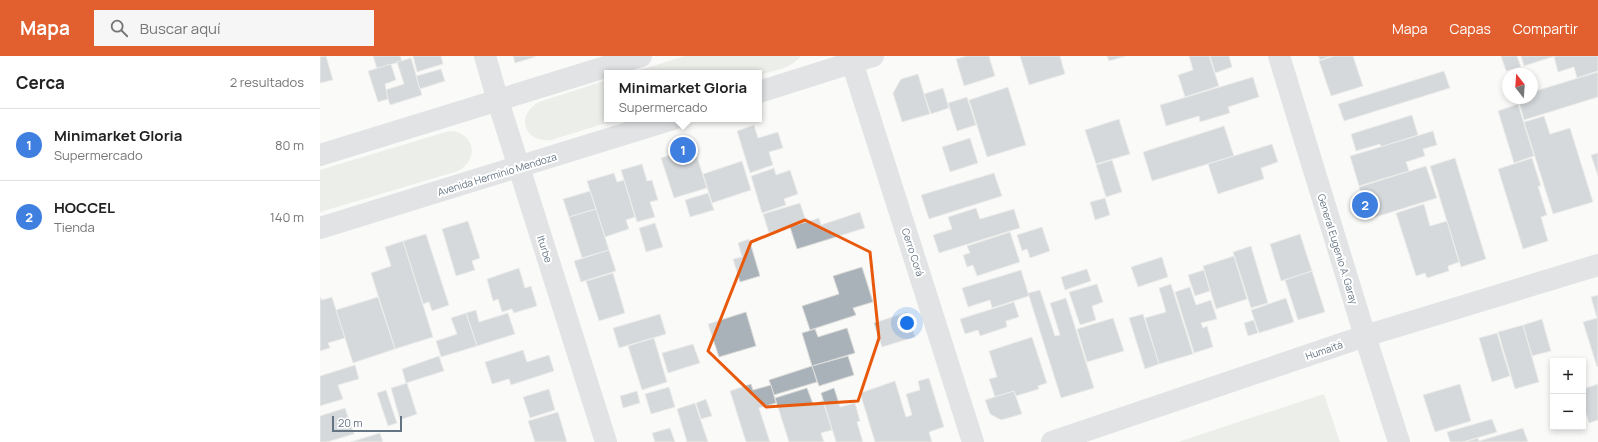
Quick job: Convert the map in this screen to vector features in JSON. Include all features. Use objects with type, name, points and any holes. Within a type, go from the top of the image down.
[{"type":"street","name":"Iturbe","points":[[485,56],[606,442]]},
{"type":"street","points":[[320,155],[641,56]]},
{"type":"street","points":[[829,56],[862,58]]},
{"type":"street","name":"General Eugenio A. Garay","points":[[1279,56],[1399,442]]},
{"type":"street","points":[[762,91],[862,58]]},
{"type":"street","name":"Cerro Corá","points":[[862,58],[973,442]]},
{"type":"street","name":"Avenida Herminio Mendoza","points":[[320,228],[663,122]]},
{"type":"street","name":"Humaitá","points":[[1052,442],[1365,336],[1598,265]]},
{"type":"highlighted area","points":[[805,220],[870,252],[879,338],[858,401],[766,407],[708,351],[751,242]]},
{"type":"shaded area","points":[[685,56],[801,56],[787,66],[762,74],[762,70],[641,70]]},
{"type":"shaded area","points":[[604,81],[604,122],[609,122],[551,140],[542,140],[529,133],[525,121],[527,114],[532,107],[539,102]]},
{"type":"shaded area","points":[[454,131],[467,138],[472,149],[469,161],[458,171],[320,212],[320,170],[446,132]]},
{"type":"shaded area","points":[[1324,394],[1340,442],[1178,442]]},
{"type":"building","points":[[326,56],[333,80],[320,83],[320,57]]},
{"type":"building","points":[[373,56],[400,56],[402,61],[377,69]]},
{"type":"building","points":[[413,56],[441,56],[443,64],[417,72]]},
{"type":"building","points":[[513,56],[535,56],[535,57],[515,63]]},
{"type":"building","points":[[967,56],[989,56],[995,76],[964,86],[956,59]]},
{"type":"building","points":[[1020,56],[1060,56],[1065,74],[1029,85]]},
{"type":"building","points":[[1107,56],[1126,56],[1109,61]]},
{"type":"building","points":[[1189,56],[1209,56],[1219,86],[1185,97],[1178,75],[1193,70]]},
{"type":"building","points":[[1210,56],[1229,56],[1232,67],[1215,73]]},
{"type":"building","points":[[1318,56],[1331,56],[1320,60]]},
{"type":"building","points":[[1334,56],[1353,56],[1363,86],[1331,96],[1319,61]]},
{"type":"building","points":[[1501,56],[1517,56],[1521,67],[1505,68]]},
{"type":"building","points":[[1521,56],[1555,56],[1524,66]]},
{"type":"building","points":[[1598,56],[1598,71],[1577,78],[1574,67],[1558,72],[1554,57]]},
{"type":"building","points":[[411,58],[422,95],[390,105],[385,90],[404,84],[397,62]]},
{"type":"building","points":[[391,64],[396,80],[385,84],[388,99],[378,102],[368,71]]},
{"type":"building","points":[[441,69],[445,81],[420,89],[416,76]]},
{"type":"building","points":[[1444,71],[1450,88],[1344,121],[1338,104]]},
{"type":"building","points":[[1598,72],[1598,97],[1524,120],[1520,104],[1538,104],[1538,90]]},
{"type":"building","points":[[918,74],[930,114],[902,122],[893,93],[901,79]]},
{"type":"building","points":[[1253,77],[1259,97],[1228,107],[1230,113],[1200,122],[1199,116],[1166,126],[1160,105]]},
{"type":"building","points":[[1008,87],[1026,145],[987,157],[969,100]]},
{"type":"building","points":[[943,88],[949,108],[931,114],[924,94]]},
{"type":"building","points":[[967,97],[976,125],[957,131],[948,103]]},
{"type":"building","points":[[1518,104],[1534,156],[1514,163],[1498,111]]},
{"type":"building","points":[[1412,115],[1418,135],[1381,147],[1380,144],[1356,151],[1351,134]]},
{"type":"building","points":[[1544,116],[1550,134],[1570,128],[1593,202],[1553,214],[1524,122]]},
{"type":"building","points":[[1119,119],[1130,154],[1096,164],[1085,130]]},
{"type":"building","points":[[754,125],[758,138],[778,132],[783,148],[769,152],[773,165],[750,173],[737,131]]},
{"type":"building","points":[[1224,126],[1234,156],[1152,181],[1143,152]]},
{"type":"building","points":[[1433,131],[1437,145],[1423,149],[1425,156],[1406,162],[1409,171],[1359,186],[1350,156]]},
{"type":"building","points":[[970,138],[978,163],[950,172],[942,147]]},
{"type":"building","points":[[1272,144],[1278,162],[1261,168],[1264,179],[1218,194],[1208,164]]},
{"type":"building","points":[[694,147],[707,188],[674,198],[661,158]]},
{"type":"building","points":[[1598,153],[1598,176],[1591,155]]},
{"type":"building","points":[[1455,158],[1486,259],[1461,267],[1430,166]]},
{"type":"building","points":[[1532,158],[1541,186],[1538,186],[1547,215],[1541,217],[1548,241],[1523,249],[1498,169]]},
{"type":"building","points":[[1112,160],[1122,192],[1106,197],[1096,165]]},
{"type":"building","points":[[742,161],[751,190],[712,203],[703,174]]},
{"type":"building","points":[[642,164],[647,181],[652,180],[658,200],[650,202],[655,217],[637,222],[621,170]]},
{"type":"building","points":[[1426,166],[1437,198],[1369,219],[1359,187]]},
{"type":"building","points":[[774,168],[776,175],[790,170],[798,194],[784,199],[786,205],[762,213],[751,176]]},
{"type":"building","points":[[614,173],[617,182],[624,180],[635,217],[626,220],[629,229],[605,237],[587,181]]},
{"type":"building","points":[[994,173],[1002,196],[929,219],[921,195]]},
{"type":"building","points":[[590,191],[596,209],[569,217],[563,199]]},
{"type":"building","points":[[708,193],[714,210],[690,217],[685,200]]},
{"type":"building","points":[[1105,198],[1110,215],[1095,220],[1090,202]]},
{"type":"building","points":[[800,203],[806,221],[769,233],[763,214]]},
{"type":"building","points":[[1424,204],[1430,226],[1447,221],[1459,262],[1448,266],[1449,271],[1427,278],[1425,273],[1416,276],[1396,213]]},
{"type":"building","points":[[976,208],[980,219],[1014,209],[1020,228],[939,253],[933,235],[952,229],[948,217]]},
{"type":"building","points":[[596,209],[609,250],[582,258],[569,217]]},
{"type":"building","points":[[860,212],[865,228],[797,249],[790,227],[819,218],[821,225]]},
{"type":"building","points":[[468,221],[480,258],[472,261],[475,270],[456,276],[442,229]]},
{"type":"building","points":[[655,223],[663,247],[646,252],[639,228]]},
{"type":"building","points":[[1042,227],[1050,251],[1030,258],[1027,249],[1022,251],[1017,235]]},
{"type":"building","points":[[1010,232],[1020,262],[977,276],[973,265],[967,267],[963,255],[970,253],[967,246]]},
{"type":"building","points":[[426,234],[449,305],[432,311],[429,302],[423,304],[403,241]]},
{"type":"building","points":[[1300,234],[1312,271],[1281,281],[1270,244]]},
{"type":"building","points":[[749,239],[760,276],[740,282],[733,259],[742,257],[738,243]]},
{"type":"building","points":[[403,241],[433,337],[395,349],[371,273],[391,266],[385,247]]},
{"type":"building","points":[[1251,246],[1268,303],[1251,308],[1233,252]]},
{"type":"building","points":[[609,250],[616,271],[581,282],[574,261]]},
{"type":"building","points":[[1234,256],[1247,299],[1216,309],[1203,266]]},
{"type":"building","points":[[1162,257],[1168,277],[1138,287],[1131,267]]},
{"type":"building","points":[[862,267],[873,302],[853,308],[856,315],[810,330],[802,306],[839,294],[833,276]]},
{"type":"building","points":[[519,268],[525,288],[531,286],[537,306],[514,313],[512,309],[502,312],[498,299],[493,301],[487,279]]},
{"type":"building","points":[[1087,269],[1091,281],[1065,290],[1061,277]]},
{"type":"building","points":[[1021,270],[1029,296],[992,308],[990,300],[968,307],[962,288]]},
{"type":"building","points":[[1204,270],[1210,291],[1195,296],[1188,275]]},
{"type":"building","points":[[1312,271],[1325,312],[1298,320],[1285,280]]},
{"type":"building","points":[[613,273],[625,313],[599,321],[586,281]]},
{"type":"building","points":[[1097,284],[1103,302],[1092,306],[1096,320],[1080,325],[1069,292]]},
{"type":"building","points":[[1171,284],[1193,354],[1159,364],[1145,318],[1166,312],[1159,288]]},
{"type":"building","points":[[1190,287],[1196,305],[1211,300],[1217,319],[1201,323],[1203,328],[1207,326],[1213,347],[1194,353],[1175,292]]},
{"type":"building","points":[[1040,290],[1055,336],[1060,335],[1050,303],[1066,298],[1094,388],[1061,398],[1028,293]]},
{"type":"building","points":[[1598,295],[1597,367],[1583,322],[1597,318],[1591,297]]},
{"type":"building","points":[[320,297],[322,300],[332,297],[345,338],[328,343],[330,348],[320,351]]},
{"type":"building","points":[[378,297],[395,349],[353,363],[336,310]]},
{"type":"building","points":[[1286,298],[1294,322],[1259,333],[1251,310]]},
{"type":"building","points":[[1014,302],[1019,317],[1006,321],[1007,327],[980,336],[978,330],[965,334],[960,319]]},
{"type":"building","points":[[476,310],[479,322],[508,313],[515,334],[477,346],[466,313]]},
{"type":"building","points":[[746,312],[756,346],[719,357],[708,324]]},
{"type":"building","points":[[907,312],[915,337],[882,347],[874,323]]},
{"type":"building","points":[[466,313],[477,346],[441,357],[436,341],[457,334],[451,318]]},
{"type":"building","points":[[660,314],[666,334],[619,348],[613,328]]},
{"type":"building","points":[[1143,314],[1159,364],[1145,369],[1129,318]]},
{"type":"building","points":[[1113,318],[1124,351],[1087,362],[1077,329]]},
{"type":"building","points":[[1542,319],[1551,351],[1532,356],[1523,325]]},
{"type":"building","points":[[1254,320],[1258,333],[1248,336],[1244,323]]},
{"type":"building","points":[[1523,325],[1539,382],[1515,389],[1498,332]]},
{"type":"building","points":[[847,328],[855,353],[812,366],[802,333],[815,329],[818,337]]},
{"type":"building","points":[[1497,333],[1510,376],[1492,382],[1479,338]]},
{"type":"building","points":[[1032,337],[1047,383],[1038,386],[1039,389],[1016,396],[1014,391],[995,397],[989,379],[997,377],[989,351]]},
{"type":"building","points":[[654,338],[667,382],[642,390],[628,346]]},
{"type":"building","points":[[693,344],[700,363],[668,373],[662,353]]},
{"type":"building","points":[[523,350],[527,362],[549,355],[554,371],[511,385],[509,379],[492,384],[485,362]]},
{"type":"building","points":[[439,356],[444,371],[406,383],[402,369]]},
{"type":"building","points":[[848,356],[854,375],[819,386],[812,366]]},
{"type":"building","points":[[355,365],[359,379],[338,385],[343,399],[320,406],[320,376]]},
{"type":"building","points":[[812,366],[817,382],[774,395],[769,380]]},
{"type":"building","points":[[929,378],[944,427],[929,432],[932,442],[875,442],[860,393],[895,381],[906,417],[912,415],[906,394],[920,390],[918,381]]},
{"type":"building","points":[[407,383],[417,414],[400,420],[391,388]]},
{"type":"building","points":[[751,384],[753,390],[771,385],[776,403],[759,408],[770,442],[746,442],[730,391]]},
{"type":"building","points":[[1460,384],[1471,421],[1435,432],[1423,395]]},
{"type":"building","points":[[1598,384],[1598,420],[1589,423],[1586,413],[1586,388]]},
{"type":"building","points":[[669,387],[675,407],[651,414],[645,394]]},
{"type":"building","points":[[807,388],[813,404],[823,401],[832,430],[821,433],[824,442],[789,442],[775,398]]},
{"type":"building","points":[[834,388],[840,407],[855,403],[860,421],[857,422],[863,442],[836,442],[821,393]]},
{"type":"building","points":[[549,389],[555,410],[530,418],[523,397]]},
{"type":"building","points":[[386,390],[397,423],[388,426],[377,393]]},
{"type":"building","points":[[637,391],[640,403],[623,408],[620,396]]},
{"type":"building","points":[[1014,391],[1022,414],[1001,420],[990,414],[985,400]]},
{"type":"building","points":[[706,399],[712,416],[701,419],[696,403]]},
{"type":"building","points":[[695,403],[708,442],[687,442],[677,409]]},
{"type":"building","points":[[345,408],[354,434],[327,442],[320,442],[320,416]]},
{"type":"building","points":[[558,412],[567,442],[535,442],[528,421]]},
{"type":"building","points":[[1492,419],[1497,432],[1463,442],[1450,442],[1447,432]]},
{"type":"building","points":[[670,428],[675,442],[655,442],[652,433]]},
{"type":"building","points":[[1523,428],[1528,442],[1465,442],[1478,438],[1479,441]]},
{"type":"building","points":[[380,433],[383,442],[350,442],[357,440]]},
{"type":"place","name":"Minimarket Gloria","points":[[683,150]]},
{"type":"place","name":"HOCCEL","points":[[1365,205]]}]
